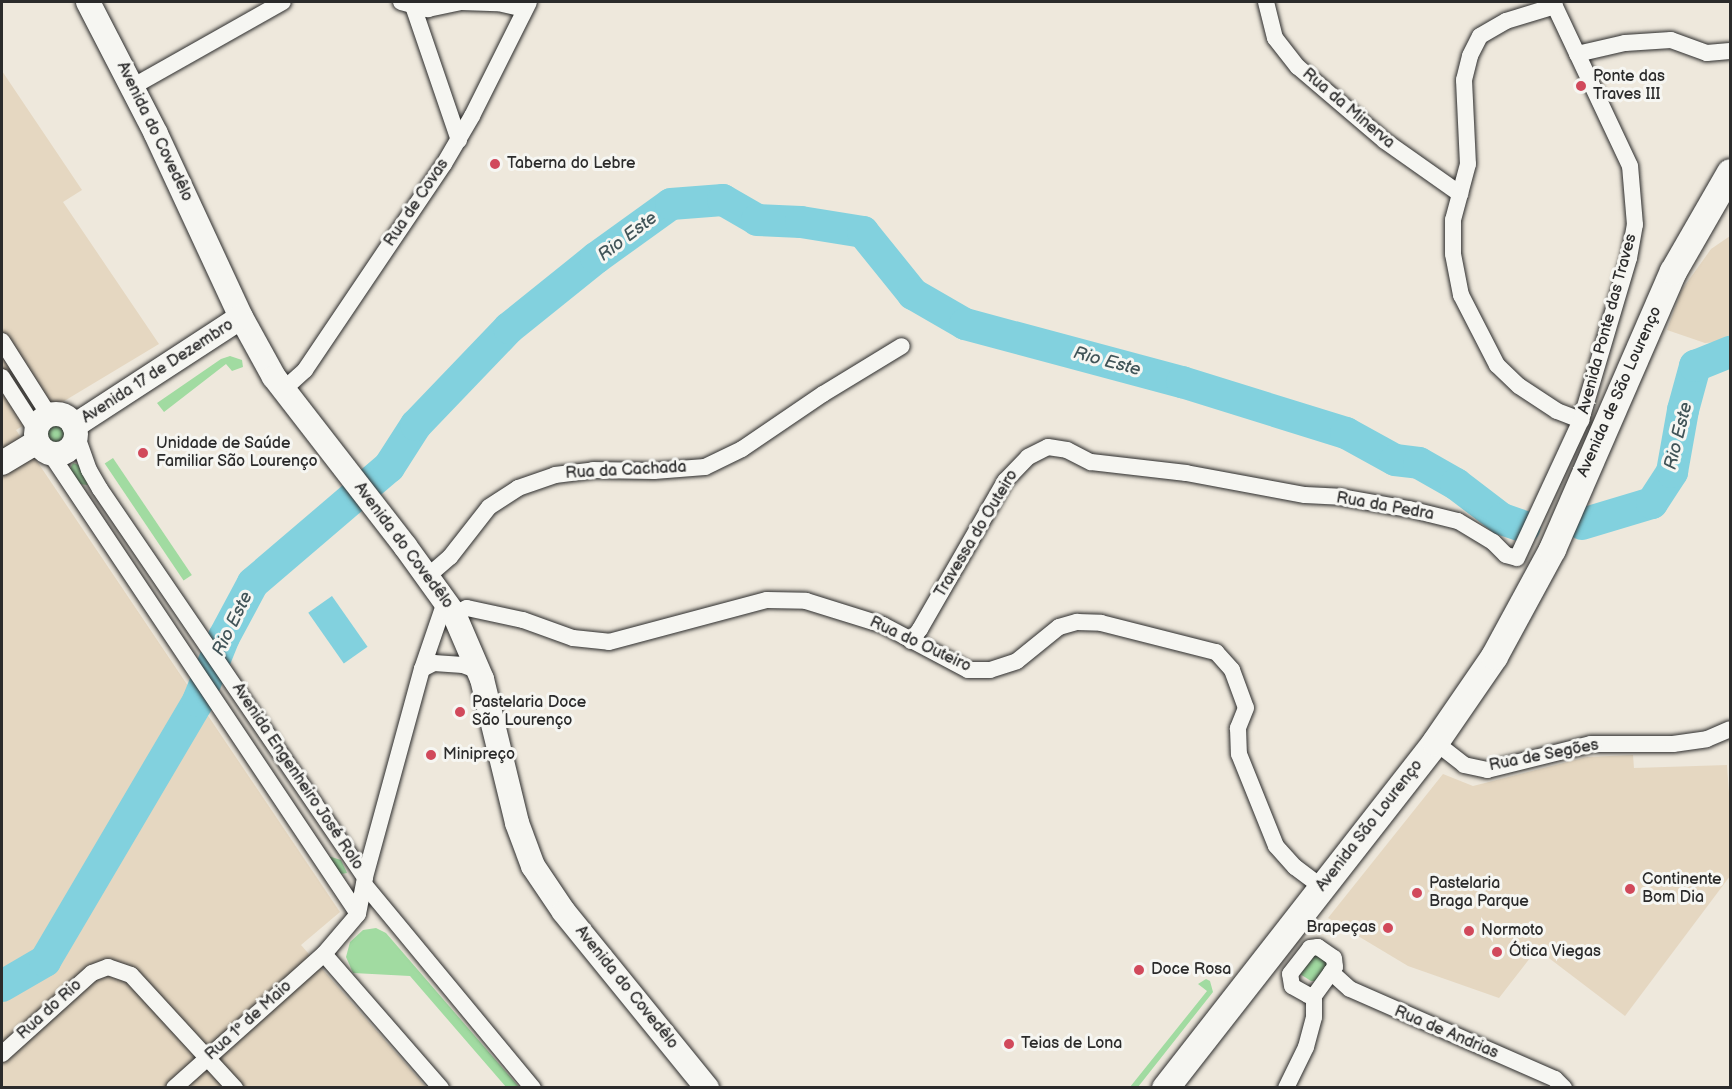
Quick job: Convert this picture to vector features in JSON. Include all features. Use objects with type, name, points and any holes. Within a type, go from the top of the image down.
[{"type":"main road","name":"Avenida de São Lourenço","points":[[1552,549],[1673,271],[1731,172]]},
{"type":"main road","name":"Avenida de São Lourenço","points":[[1693,237],[1731,215]]},
{"type":"main road","name":"Avenida São Lourenço","points":[[1165,1088],[1435,742],[1494,656],[1552,549]]},
{"type":"street","name":"Avenida do Covedêlo","points":[[88,2],[132,87],[241,317],[284,390],[428,576],[449,608],[479,671],[517,823],[533,866],[564,912],[707,1088]]},
{"type":"street","points":[[132,87],[283,2]]},
{"type":"street","points":[[407,4],[428,9],[461,2],[526,5]]},
{"type":"street","name":"Rua da Minerva","points":[[1266,2],[1275,38],[1298,67],[1385,141],[1460,195]]},
{"type":"street","points":[[407,4],[459,140]]},
{"type":"street","points":[[1554,4],[1506,21],[1480,36],[1470,56],[1464,80],[1468,164],[1453,220],[1453,254],[1461,295],[1497,365],[1519,386],[1557,411],[1581,420]]},
{"type":"street","name":"Avenida Ponte das Traves","points":[[1554,4],[1630,166],[1635,225],[1629,258],[1581,420],[1596,444]]},
{"type":"street","name":"Rua de Covas","points":[[284,390],[305,370],[459,140],[526,5]]},
{"type":"street","points":[[1577,54],[1625,43],[1671,40],[1707,53],[1731,51]]},
{"type":"street","name":"Avenida 17 de Dezembro","points":[[75,428],[241,317]]},
{"type":"street","name":"Avenida Engenheiro José Rolo","points":[[2,341],[43,435]]},
{"type":"street","name":"Rua da Cachada","points":[[428,576],[450,557],[489,507],[518,488],[555,475],[593,470],[654,471],[705,467],[742,450],[823,394],[902,346]]},
{"type":"street","name":"Avenida Engenheiro José Rolo","points":[[2,377],[43,435],[185,656],[358,914]]},
{"type":"street","points":[[2,463],[43,435],[61,414],[75,428],[74,442],[67,450],[43,435]]},
{"type":"street","name":"Rua da Pedra","points":[[1091,462],[1186,473],[1305,495],[1340,497],[1409,509],[1458,521],[1493,542],[1506,555],[1517,558],[1581,420]]},
{"type":"street","name":"Avenida Engenheiro José Rolo","points":[[75,428],[94,480],[230,678],[365,881],[533,1088]]},
{"type":"street","name":"Travessa do Outeiro","points":[[910,641],[920,629],[1005,481],[1017,467],[1048,447],[1067,450],[1091,462]]},
{"type":"street","name":"Rua do Outeiro","points":[[449,608],[467,608],[523,620],[573,638],[609,642],[767,600],[806,601],[883,625],[968,670],[990,670],[1017,662],[1059,627],[1077,622],[1101,623],[1216,652],[1232,670],[1246,708],[1238,728],[1239,754],[1276,846],[1295,867],[1322,887]]},
{"type":"street","points":[[365,881],[422,669],[449,608]]},
{"type":"street","points":[[422,669],[434,663],[463,665],[479,671]]},
{"type":"street","name":"Rua de Segões","points":[[1435,742],[1464,765],[1487,770],[1591,744],[1673,744],[1707,739],[1731,729]]},
{"type":"street","name":"Avenida Engenheiro José Rolo","points":[[324,954],[358,914],[365,881]]},
{"type":"street","points":[[1278,944],[1299,962]]},
{"type":"street","points":[[1286,1088],[1306,1047],[1314,1017],[1314,996],[1335,967],[1334,958],[1318,947],[1310,948],[1289,980],[1302,993],[1314,996]]},
{"type":"street","points":[[324,954],[441,1088]]},
{"type":"street","name":"Rua 1º de Maio","points":[[174,1088],[324,954]]},
{"type":"street","name":"Rua do Rio","points":[[2,1054],[92,973],[108,967],[131,975],[235,1088]]},
{"type":"street","name":"Rua de Andrias","points":[[1331,972],[1350,989],[1392,1010],[1554,1079],[1564,1088]]},
{"type":"shaded area","points":[[2,71],[82,190],[63,202],[159,344],[16,430],[340,912],[301,945],[426,1087],[2,1087]]},
{"type":"shaded area","points":[[1730,236],[1730,341],[1705,343],[1667,330],[1681,291],[1711,249]]},
{"type":"shaded area","points":[[1633,755],[1634,768],[1727,765],[1730,807],[1730,876],[1625,1016],[1537,949],[1499,998],[1408,966],[1328,918],[1443,774],[1473,786],[1587,757]]},
{"type":"green space","points":[[230,356],[242,360],[243,367],[232,371],[226,364],[164,412],[157,403],[221,359]]},
{"type":"green space","points":[[56,422],[61,423],[67,429],[67,439],[61,445],[56,446],[51,445],[45,439],[44,434],[45,429],[51,423]]},
{"type":"green space","points":[[113,458],[192,575],[184,580],[105,464]]},
{"type":"green space","points":[[73,463],[79,465],[89,480],[87,485],[80,484],[70,469]]},
{"type":"green space","points":[[328,856],[341,860],[347,873],[341,874]]},
{"type":"green space","points":[[376,928],[386,933],[519,1087],[506,1087],[410,976],[353,973],[346,957],[350,942],[363,930]]},
{"type":"green space","points":[[1316,954],[1329,961],[1316,981],[1311,981],[1300,974]]},
{"type":"green space","points":[[1206,979],[1210,981],[1213,992],[1138,1087],[1130,1087],[1207,991],[1198,984]]},
{"type":"water","points":[[332,596],[368,647],[344,663],[308,613]]},
{"type":"waterway","name":"Rio Este","points":[[2,986],[45,961],[198,701],[224,637],[253,583],[389,467],[416,425],[509,328],[596,258],[671,204],[723,200],[757,220],[801,222],[863,232],[913,294],[965,324],[1182,382],[1346,433],[1395,460],[1419,463],[1456,484],[1502,519],[1525,527]]},
{"type":"waterway","name":"Rio Este","points":[[1582,524],[1652,503],[1672,472],[1683,410],[1695,366],[1730,352]]},
{"type":"place","name":"Ponte das Traves III","points":[[1581,86]]},
{"type":"place","name":"Taberna do Lebre","points":[[495,164]]},
{"type":"place","name":"Unidade de Saúde Familiar São Lourenço","points":[[143,453]]},
{"type":"place","name":"Pastelaria Doce São Lourenço","points":[[460,712]]},
{"type":"place","name":"Minipreço","points":[[431,755]]},
{"type":"place","name":"Continente Bom Dia","points":[[1630,889]]},
{"type":"place","name":"Pastelaria Braga Parque","points":[[1417,893]]},
{"type":"place","name":"Brapeças","points":[[1388,928]]},
{"type":"place","name":"Normoto","points":[[1469,931]]},
{"type":"place","name":"Ótica Viegas","points":[[1497,952]]},
{"type":"place","name":"Doce Rosa","points":[[1139,970]]},
{"type":"place","name":"Teias de Lona","points":[[1009,1044]]}]
